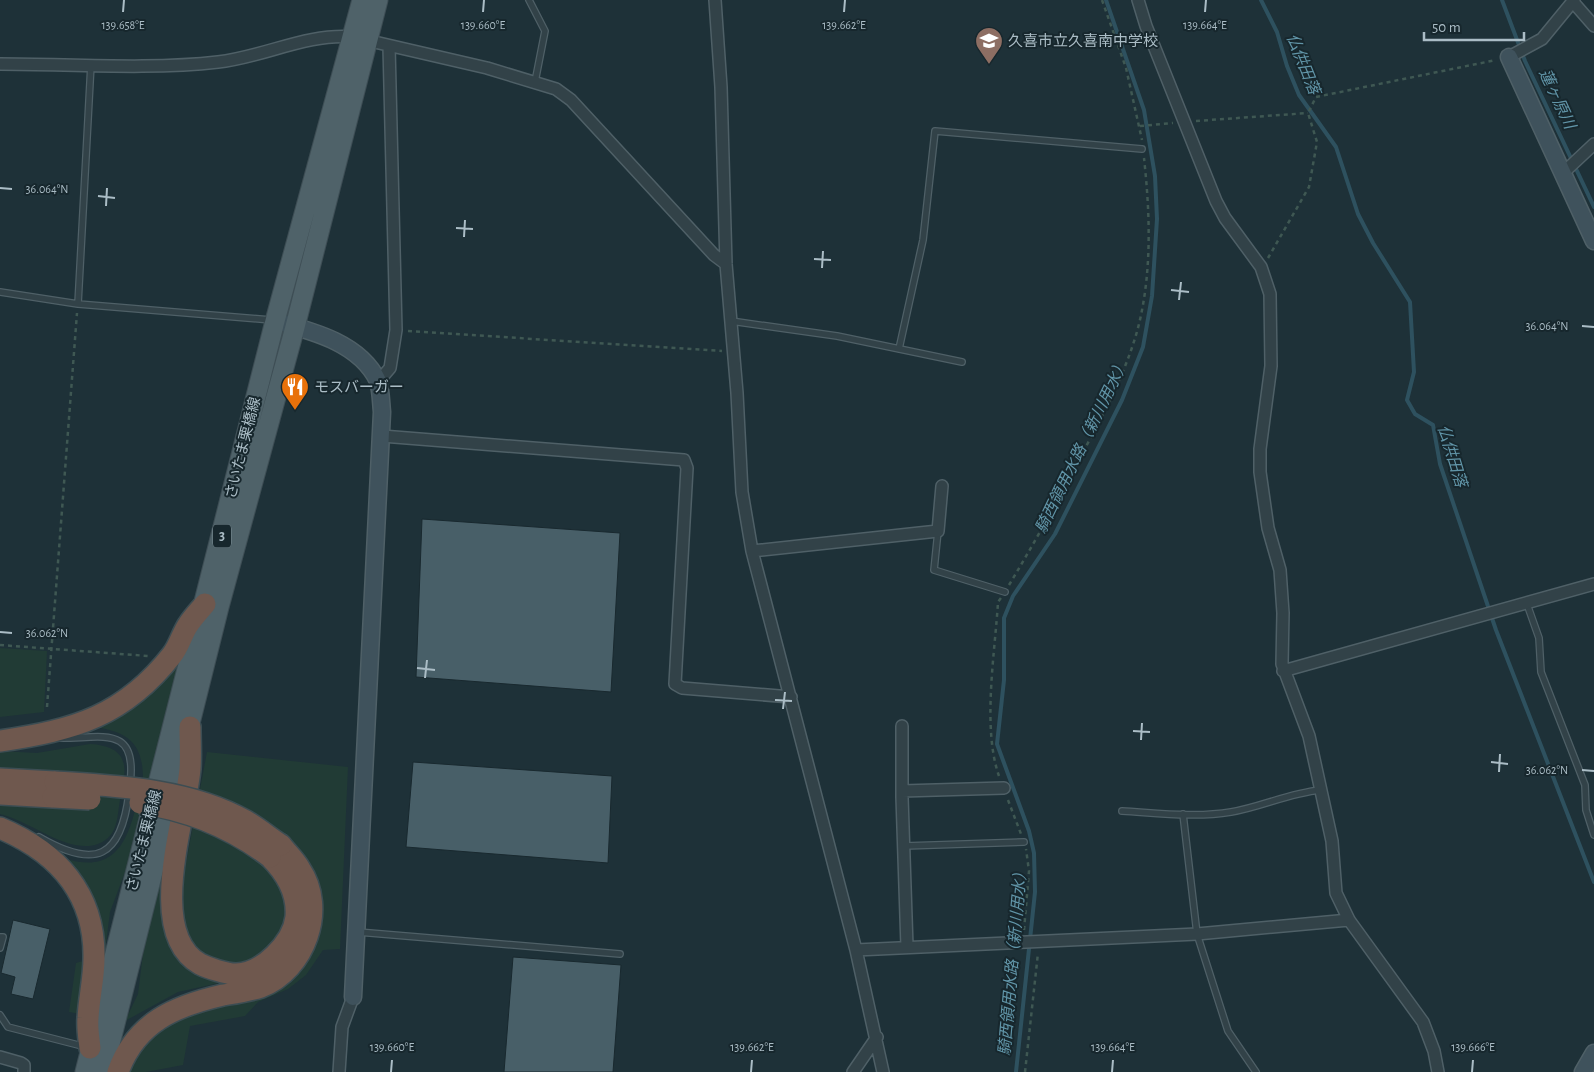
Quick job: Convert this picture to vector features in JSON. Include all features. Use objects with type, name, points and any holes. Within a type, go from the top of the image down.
[{"type":"highway","points":[[0,741],[22,738],[83,723],[125,703],[150,680],[173,653],[188,625],[205,604]]},
{"type":"highway","points":[[190,727],[190,770],[177,842],[171,903],[174,926],[184,948],[199,963],[237,974],[270,960],[283,947],[292,931],[296,917],[293,892],[275,851]]},
{"type":"highway","points":[[0,779],[54,790],[144,804],[195,817],[275,851],[301,870],[309,892],[311,919],[309,937],[283,975],[261,987],[186,1005],[161,1016],[136,1040],[123,1059],[118,1072]]},
{"type":"highway","points":[[0,794],[54,790]]},
{"type":"highway","points":[[5,826],[36,846],[58,864],[74,883],[85,907],[93,941],[94,958],[88,1020],[90,1048]]},
{"type":"main road","name":"さいたま栗橋線","points":[[103,1072],[219,607],[295,327],[360,39],[362,0]]},
{"type":"main road","name":"さいたま栗橋線","points":[[85,1072],[205,604],[275,321],[360,39],[378,0]]},
{"type":"street","points":[[715,0],[721,87],[726,264],[734,352],[742,492],[752,550],[792,697],[856,950],[883,1072]]},
{"type":"street","points":[[1138,0],[1146,26],[1220,209],[1261,267],[1270,294],[1272,344],[1270,375],[1259,464],[1267,522],[1280,570],[1283,670],[1309,736],[1332,841],[1336,892],[1349,920],[1423,1022],[1434,1051],[1438,1072]]},
{"type":"street","points":[[1594,26],[1574,1],[1542,39],[1509,58],[1594,241]]},
{"type":"street","points":[[0,64],[216,62],[236,60],[326,36],[360,39],[487,68],[556,89],[571,100],[714,255],[726,264]]},
{"type":"street","points":[[378,382],[390,368],[396,330],[389,46]]},
{"type":"street","points":[[1562,174],[1594,144]]},
{"type":"street","points":[[275,321],[347,347],[360,357],[378,382],[382,412],[352,997],[342,1027],[340,1072]]},
{"type":"street","points":[[382,436],[684,460],[686,468],[674,684],[682,688],[792,697]]},
{"type":"street","points":[[752,550],[938,531],[942,486]]},
{"type":"street","points":[[1283,670],[1594,584]]},
{"type":"street","points":[[902,726],[907,947]]},
{"type":"street","points":[[902,791],[1004,788]]},
{"type":"street","points":[[856,950],[1197,934],[1349,920]]},
{"type":"street","points":[[853,1072],[876,1037]]},
{"type":"street","points":[[1583,1072],[1594,1053]]},
{"type":"street","points":[[0,1057],[21,1062],[24,1066],[24,1072]]},
{"type":"lane","points":[[529,0],[545,31],[535,82]]},
{"type":"lane","points":[[78,304],[91,64]]},
{"type":"lane","points":[[899,349],[923,240],[935,131],[1142,149]]},
{"type":"lane","points":[[0,292],[78,304],[275,321]]},
{"type":"lane","points":[[731,321],[838,336],[962,362]]},
{"type":"lane","points":[[938,531],[934,570],[1005,592]]},
{"type":"lane","points":[[1526,604],[1539,638],[1541,672],[1585,785],[1586,810],[1594,835]]},
{"type":"lane","points":[[22,738],[93,736],[109,738],[118,741],[126,747],[131,754],[133,764],[126,818],[120,835],[113,845],[94,855],[67,852],[32,833]]},
{"type":"lane","points":[[1122,811],[1183,814],[1230,812],[1297,792],[1321,790]]},
{"type":"lane","points":[[1183,814],[1197,934],[1228,1031],[1256,1072]]},
{"type":"lane","points":[[0,822],[5,826]]},
{"type":"lane","points":[[904,846],[1024,842]]},
{"type":"lane","points":[[356,932],[620,954]]},
{"type":"lane","points":[[0,937],[3,938],[0,948]]},
{"type":"lane","points":[[0,1016],[8,1027],[90,1048]]},
{"type":"path","points":[[1023,942],[1029,872],[1024,842],[993,760],[990,728],[998,602],[1049,518],[1106,408],[1133,346],[1139,323],[1147,271],[1149,204],[1142,149],[1142,126],[1126,68],[1102,0]]},
{"type":"path","points":[[1261,267],[1309,187],[1317,142],[1308,113],[1316,97],[1509,58]]},
{"type":"path","points":[[1142,126],[1308,113]]},
{"type":"path","points":[[47,707],[78,304]]},
{"type":"path","points":[[396,330],[734,352]]},
{"type":"path","points":[[0,645],[155,657]]},
{"type":"path","points":[[1025,1072],[1039,941]]},
{"type":"green space","points":[[0,648],[47,651],[44,712],[0,717]]},
{"type":"green space","points":[[181,655],[136,843],[110,912],[104,959],[66,859],[86,863],[102,860],[114,853],[123,842],[129,828],[143,779],[140,756],[137,748],[131,741],[116,732],[95,727],[122,715],[144,699],[163,679]]},
{"type":"green space","points":[[90,744],[113,750],[123,761],[124,778],[118,817],[112,833],[105,840],[99,844],[89,846],[67,843],[11,817],[0,814],[0,801],[58,807],[0,772],[0,751],[37,753]]},
{"type":"green space","points":[[207,752],[348,767],[340,949],[323,950],[306,975],[288,989],[258,1002],[245,1016],[190,1026],[183,1065],[146,1072],[122,1072],[136,1050],[160,1028],[300,967],[281,836],[259,862],[275,879],[284,900],[285,922],[276,944],[267,953],[256,959],[243,963],[230,963],[206,956],[196,948],[188,937],[182,919],[179,900]]},
{"type":"green space","points":[[161,868],[197,972],[202,977],[219,983],[178,992],[125,1021],[138,994],[146,929]]},
{"type":"green space","points":[[86,960],[81,1014],[69,1012],[76,963]]},
{"type":"building","points":[[422,519],[620,533],[611,692],[416,677]]},
{"type":"building","points":[[413,762],[612,776],[608,863],[406,847]]},
{"type":"building","points":[[13,920],[50,929],[33,999],[11,994],[15,977],[1,973]]},
{"type":"building","points":[[513,957],[621,965],[613,1072],[504,1072]]},
{"type":"waterway","name":"騎西領用水路（新川用水）","points":[[1016,1072],[1035,892],[1034,853],[1029,831],[997,744],[1004,680],[1004,618],[1013,596],[1055,534],[1122,400],[1143,347],[1152,296],[1157,219],[1155,176],[1144,110],[1106,0]]},
{"type":"waterway","name":"仏供田落","points":[[1261,0],[1277,32],[1287,66],[1299,95],[1336,147],[1358,214],[1373,243],[1410,302],[1414,372],[1407,400],[1415,414],[1433,425],[1440,464],[1496,630],[1594,882]]},
{"type":"waterway","name":"蓮ヶ原川","points":[[1502,0],[1525,61],[1594,207]]},
{"type":"place","name":"久喜市立久喜南中学校","points":[[989,65]]},
{"type":"place","name":"モスバーガー","points":[[295,411]]}]
